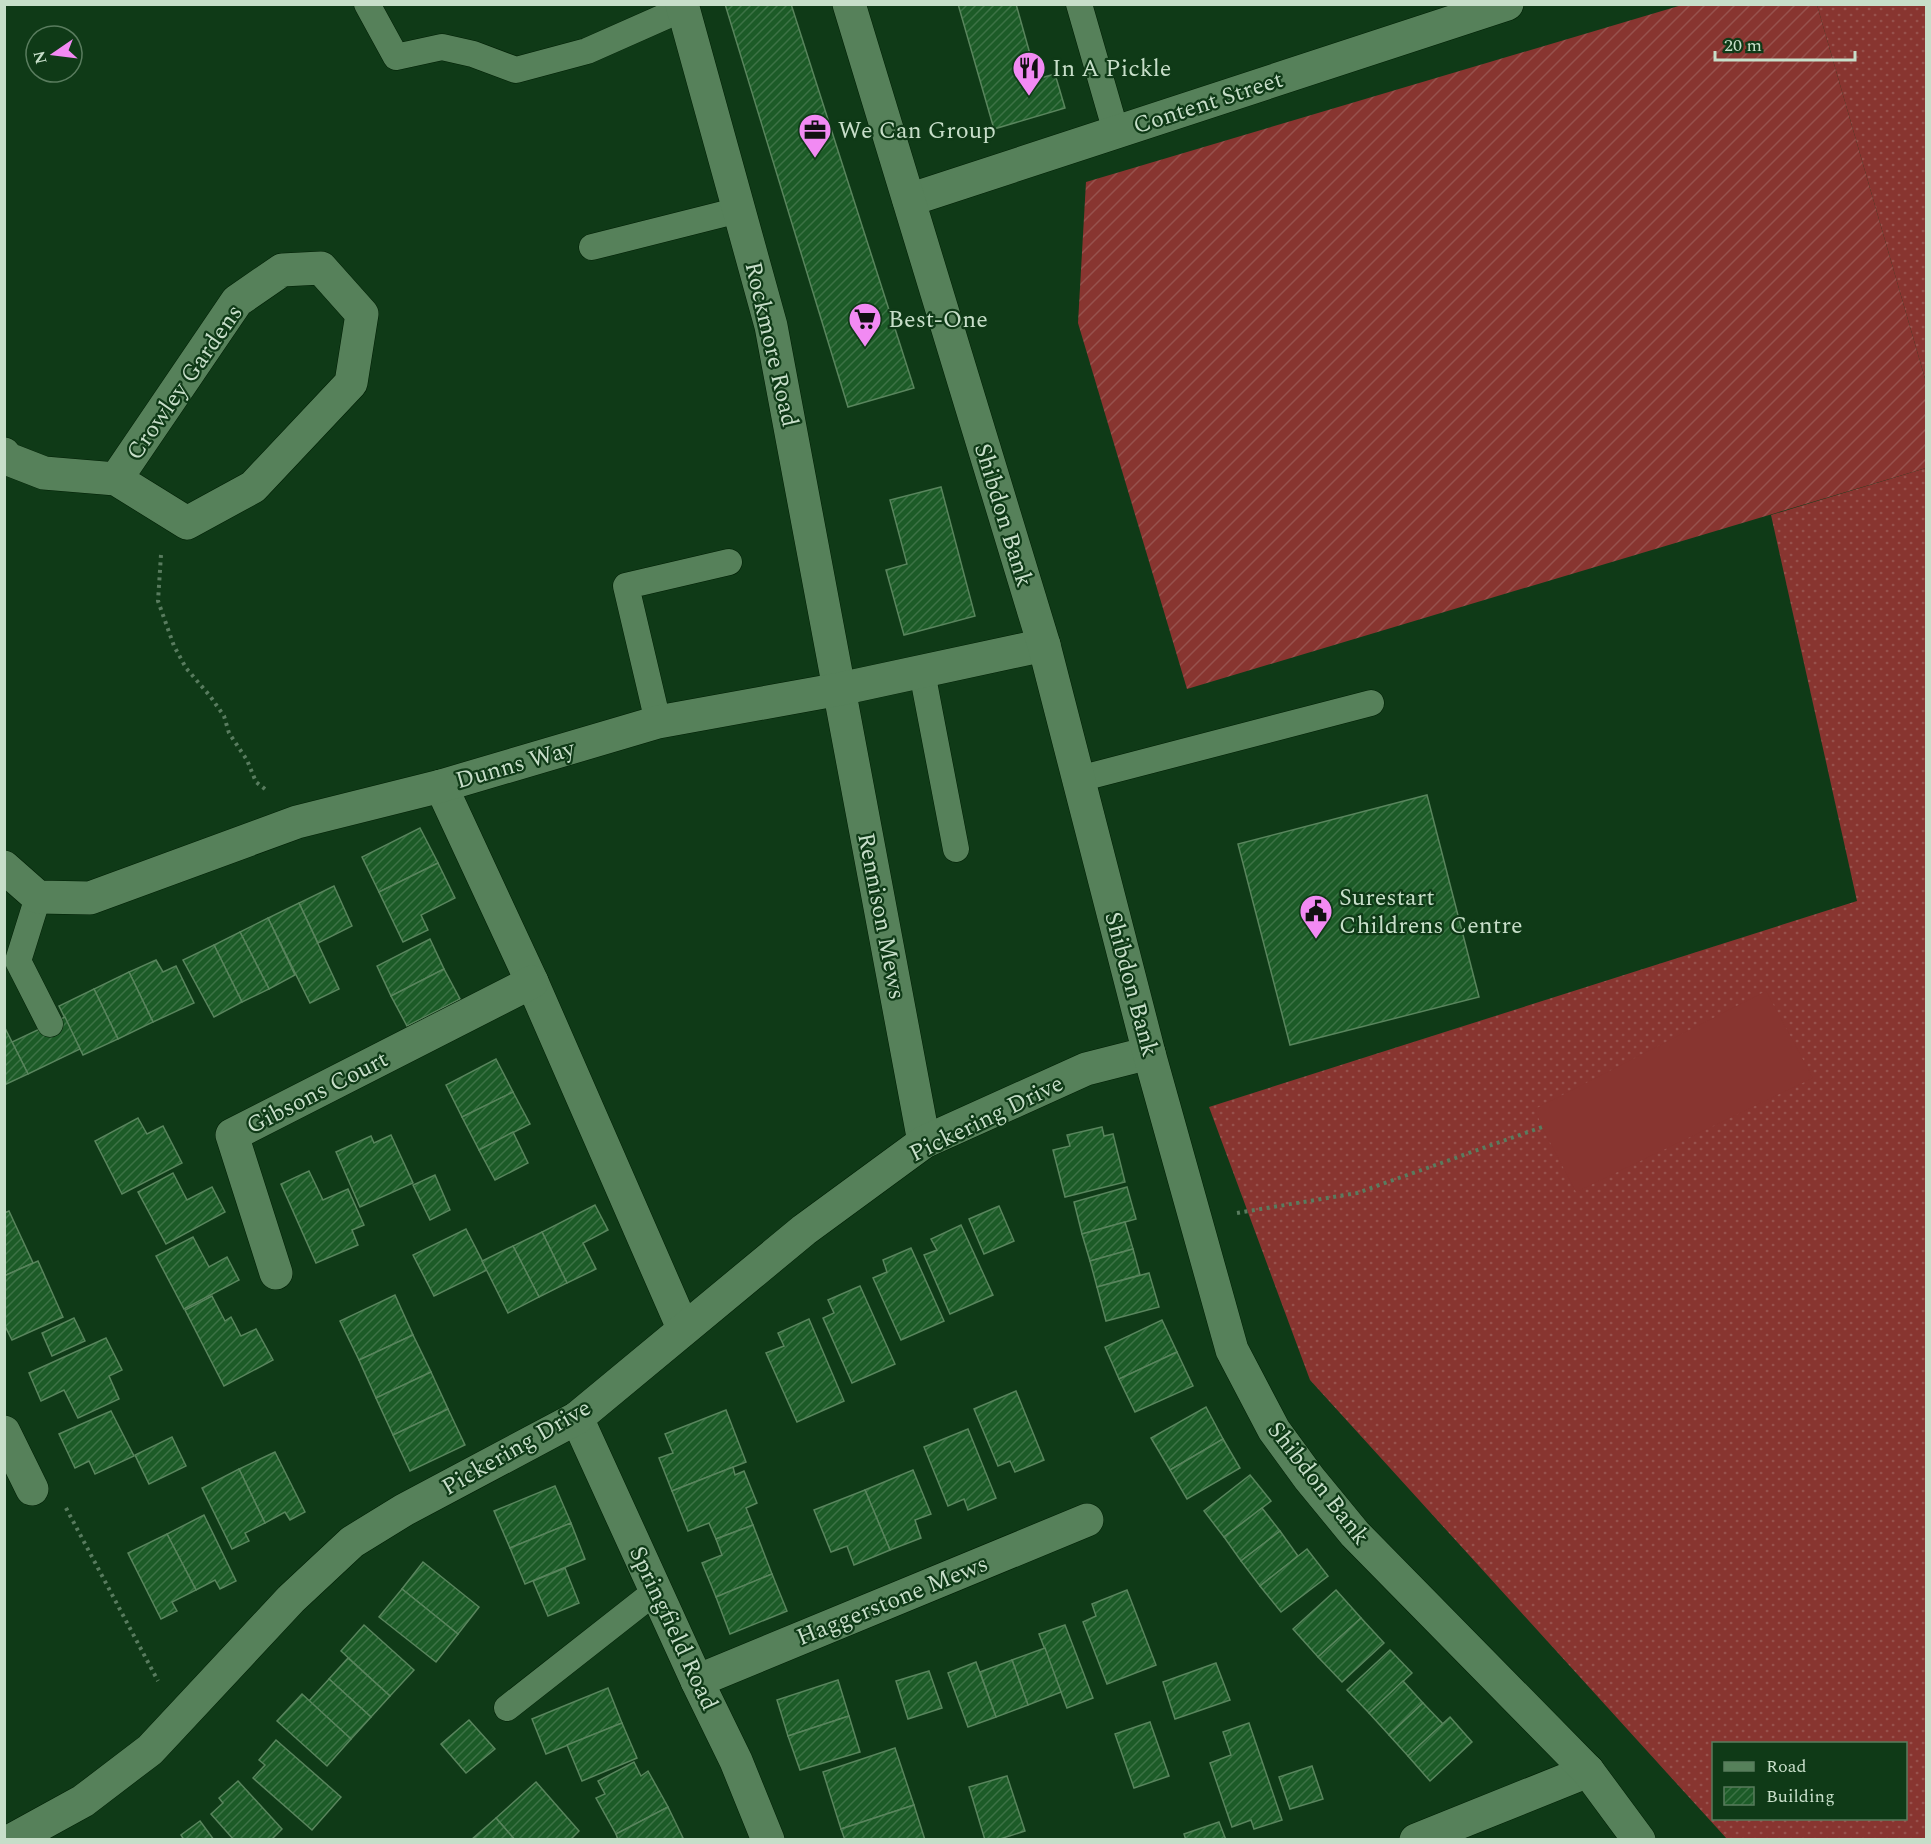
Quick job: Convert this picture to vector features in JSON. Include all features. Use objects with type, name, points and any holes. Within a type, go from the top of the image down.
[{"type":"street","name":"Shibdon Bank","points":[[849,4],[1044,645],[1149,1053],[1232,1350],[1281,1439],[1309,1478],[1355,1534],[1588,1770],[1639,1839]]},
{"type":"street","name":"Content Street","points":[[909,200],[1508,4]]},
{"type":"street","name":"Rockmore Road","points":[[683,6],[771,326],[840,689]]},
{"type":"street","name":"Crowley Gardens","points":[[4,454],[8,459],[44,473],[116,479],[187,523],[253,487],[351,383],[362,314],[321,268],[282,270],[237,301],[116,479]]},
{"type":"street","name":"Dunns Way","points":[[38,897],[90,898],[297,822],[441,786],[658,722],[840,689],[1044,645]]},
{"type":"street","name":"Rennison Mews","points":[[840,689],[924,1142]]},
{"type":"street","points":[[441,786],[532,982],[683,1328]]},
{"type":"street","points":[[4,867],[38,897]]},
{"type":"street","name":"Gibsons Court","points":[[276,1273],[232,1135],[532,982]]},
{"type":"street","name":"Pickering Drive","points":[[12,1839],[83,1802],[150,1750],[291,1599],[352,1542],[404,1510],[577,1418],[804,1230],[924,1142],[1086,1069],[1149,1053]]},
{"type":"street","name":"Springfield Road","points":[[577,1418],[736,1761],[768,1839]]},
{"type":"street","points":[[4,1432],[32,1489]]},
{"type":"street","name":"Haggerstone Mews","points":[[697,1681],[1087,1520]]},
{"type":"street","points":[[1416,1839],[1588,1770]]},
{"type":"lane","points":[[367,4],[396,57],[442,47],[473,54],[516,70],[587,51],[683,6]]},
{"type":"lane","points":[[1079,4],[1116,132]]},
{"type":"lane","points":[[592,247],[740,210]]},
{"type":"lane","points":[[658,722],[626,586],[729,562]]},
{"type":"lane","points":[[922,672],[956,849]]},
{"type":"lane","points":[[1079,779],[1371,703]]},
{"type":"lane","points":[[38,897],[18,961],[50,1024]]},
{"type":"lane","points":[[507,1708],[656,1591]]},
{"type":"path","points":[[187,523],[162,537],[158,601],[174,646],[186,668],[224,716],[230,733],[247,760],[256,782],[275,798],[297,822]]},
{"type":"path","points":[[1195,1220],[1357,1193],[1542,1127]]},
{"type":"path","points":[[32,1489],[67,1508],[178,1719]]},
{"type":"shaded area","points":[[1682,5],[1817,5],[1926,382],[1926,468],[1187,689],[1078,323],[1086,182]]},
{"type":"shaded area","points":[[1817,5],[1926,5],[1926,382]]},
{"type":"shaded area","points":[[1926,468],[1926,1839],[1727,1839],[1310,1380],[1209,1107],[1857,901],[1771,515]]},
{"type":"shaded area","points":[[1766,991],[1813,1078],[1576,1192],[1535,1109]]},
{"type":"building","points":[[725,4],[791,4],[914,388],[848,407]]},
{"type":"building","points":[[958,4],[1016,4],[1037,79],[1055,74],[1065,108],[994,129]]},
{"type":"building","points":[[941,487],[975,616],[904,635],[886,570],[907,564],[890,500]]},
{"type":"building","points":[[1427,795],[1479,997],[1290,1045],[1238,844]]},
{"type":"building","points":[[420,828],[438,863],[379,892],[362,857]]},
{"type":"building","points":[[438,863],[455,898],[421,915],[428,930],[403,942],[379,892]]},
{"type":"building","points":[[334,886],[352,926],[318,943],[299,903]]},
{"type":"building","points":[[299,903],[339,989],[310,1003],[268,918]]},
{"type":"building","points":[[268,918],[295,975],[269,989],[240,932]]},
{"type":"building","points":[[240,932],[269,989],[242,1002],[214,945]]},
{"type":"building","points":[[430,939],[444,969],[391,996],[377,966]]},
{"type":"building","points":[[214,945],[242,1002],[214,1017],[183,960]]},
{"type":"building","points":[[156,960],[163,972],[176,966],[194,1003],[153,1022],[129,972]]},
{"type":"building","points":[[444,969],[460,999],[407,1026],[391,996]]},
{"type":"building","points":[[129,972],[153,1022],[118,1039],[94,989]]},
{"type":"building","points":[[94,989],[118,1039],[83,1055],[59,1006]]},
{"type":"building","points":[[65,1017],[80,1049],[28,1074],[12,1042]]},
{"type":"building","points":[[4,1026],[28,1074],[4,1085]]},
{"type":"building","points":[[496,1059],[513,1092],[462,1117],[446,1085]]},
{"type":"building","points":[[513,1092],[530,1124],[479,1150],[462,1117]]},
{"type":"building","points":[[138,1118],[147,1134],[163,1126],[182,1163],[122,1194],[95,1141]]},
{"type":"building","points":[[1102,1127],[1104,1136],[1113,1134],[1125,1182],[1065,1197],[1053,1150],[1070,1146],[1067,1135]]},
{"type":"building","points":[[513,1132],[528,1163],[495,1180],[479,1150]]},
{"type":"building","points":[[391,1135],[413,1183],[360,1207],[336,1152],[371,1136],[374,1143]]},
{"type":"building","points":[[309,1171],[323,1200],[348,1189],[364,1225],[352,1230],[358,1245],[316,1263],[281,1184]]},
{"type":"building","points":[[173,1173],[187,1200],[212,1187],[225,1212],[166,1244],[138,1192]]},
{"type":"building","points":[[435,1175],[450,1210],[430,1220],[413,1185]]},
{"type":"building","points":[[1127,1187],[1136,1219],[1082,1234],[1074,1202]]},
{"type":"building","points":[[595,1205],[608,1230],[583,1243],[596,1269],[567,1283],[542,1232]]},
{"type":"building","points":[[999,1206],[1014,1241],[984,1254],[969,1219]]},
{"type":"building","points":[[9,1211],[33,1263],[4,1276],[4,1213]]},
{"type":"building","points":[[1125,1222],[1133,1249],[1090,1261],[1082,1234]]},
{"type":"building","points":[[961,1225],[993,1295],[950,1314],[924,1255],[937,1250],[931,1239]]},
{"type":"building","points":[[466,1229],[487,1270],[434,1296],[413,1255]]},
{"type":"building","points":[[542,1232],[567,1283],[539,1297],[513,1246]]},
{"type":"building","points":[[193,1237],[209,1267],[227,1257],[239,1280],[184,1309],[156,1256]]},
{"type":"building","points":[[513,1246],[539,1297],[508,1313],[482,1261]]},
{"type":"building","points":[[911,1248],[944,1321],[901,1340],[873,1278],[887,1272],[883,1260]]},
{"type":"building","points":[[1133,1249],[1140,1275],[1097,1287],[1090,1261]]},
{"type":"building","points":[[38,1261],[63,1317],[12,1340],[4,1324],[4,1276]]},
{"type":"building","points":[[1149,1273],[1159,1307],[1106,1321],[1097,1287]]},
{"type":"building","points":[[860,1286],[895,1364],[852,1383],[823,1318],[834,1313],[828,1300]]},
{"type":"building","points":[[395,1295],[413,1335],[359,1360],[340,1321]]},
{"type":"building","points":[[212,1296],[225,1321],[231,1317],[241,1336],[256,1329],[273,1360],[224,1386],[185,1310]]},
{"type":"building","points":[[74,1318],[85,1341],[52,1356],[42,1333]]},
{"type":"building","points":[[809,1319],[844,1401],[797,1422],[766,1353],[784,1346],[778,1333]]},
{"type":"building","points":[[1162,1320],[1177,1352],[1119,1379],[1105,1347]]},
{"type":"building","points":[[413,1335],[431,1372],[376,1398],[359,1360]]},
{"type":"building","points":[[106,1338],[122,1370],[109,1376],[119,1399],[78,1418],[64,1390],[41,1401],[29,1373]]},
{"type":"building","points":[[1177,1352],[1193,1386],[1135,1412],[1119,1379]]},
{"type":"building","points":[[431,1372],[448,1409],[393,1435],[376,1398]]},
{"type":"building","points":[[1016,1391],[1044,1460],[1015,1472],[1010,1461],[998,1466],[974,1409]]},
{"type":"building","points":[[1206,1407],[1223,1439],[1170,1470],[1151,1438]]},
{"type":"building","points":[[448,1409],[465,1445],[410,1471],[393,1435]]},
{"type":"building","points":[[726,1410],[746,1462],[672,1491],[659,1458],[673,1453],[665,1434]]},
{"type":"building","points":[[111,1411],[134,1456],[95,1474],[89,1461],[75,1468],[59,1434]]},
{"type":"building","points":[[968,1429],[996,1498],[968,1510],[964,1499],[948,1506],[924,1447]]},
{"type":"building","points":[[172,1437],[186,1466],[149,1484],[135,1455]]},
{"type":"building","points":[[1223,1439],[1240,1468],[1187,1499],[1170,1470]]},
{"type":"building","points":[[275,1452],[305,1512],[290,1520],[285,1512],[265,1523],[239,1469]]},
{"type":"building","points":[[733,1467],[735,1475],[744,1471],[757,1503],[746,1508],[753,1525],[716,1539],[709,1523],[688,1531],[672,1491]]},
{"type":"building","points":[[239,1469],[265,1523],[245,1533],[249,1541],[232,1549],[202,1488]]},
{"type":"building","points":[[913,1470],[931,1514],[915,1520],[921,1538],[890,1550],[865,1490]]},
{"type":"building","points":[[1250,1475],[1271,1501],[1224,1537],[1204,1511]]},
{"type":"building","points":[[555,1486],[571,1523],[510,1548],[494,1511]]},
{"type":"building","points":[[865,1490],[890,1550],[854,1565],[847,1546],[831,1552],[814,1510]]},
{"type":"building","points":[[1262,1508],[1280,1531],[1241,1561],[1224,1537]]},
{"type":"building","points":[[204,1515],[236,1581],[220,1589],[215,1580],[196,1590],[167,1534]]},
{"type":"building","points":[[571,1523],[585,1559],[525,1584],[510,1548]]},
{"type":"building","points":[[753,1525],[772,1574],[716,1597],[702,1563],[722,1555],[716,1539]]},
{"type":"building","points":[[1280,1531],[1298,1556],[1260,1586],[1241,1561]]},
{"type":"building","points":[[167,1534],[196,1590],[172,1602],[177,1611],[161,1619],[128,1553]]},
{"type":"building","points":[[1307,1549],[1328,1576],[1281,1612],[1260,1586]]},
{"type":"building","points":[[423,1562],[479,1607],[458,1634],[402,1589]]},
{"type":"building","points":[[565,1568],[579,1603],[548,1616],[533,1581]]},
{"type":"building","points":[[772,1574],[787,1611],[730,1634],[716,1597]]},
{"type":"building","points":[[402,1589],[458,1634],[436,1662],[379,1617]]},
{"type":"building","points":[[1127,1590],[1156,1665],[1107,1684],[1083,1622],[1096,1616],[1092,1604]]},
{"type":"building","points":[[1336,1590],[1361,1618],[1318,1657],[1293,1629]]},
{"type":"building","points":[[1361,1618],[1384,1643],[1342,1682],[1318,1657]]},
{"type":"building","points":[[364,1625],[414,1670],[390,1696],[341,1651]]},
{"type":"building","points":[[1065,1625],[1093,1698],[1067,1708],[1039,1634]]},
{"type":"building","points":[[1045,1648],[1061,1692],[1028,1705],[1012,1660]]},
{"type":"building","points":[[1390,1650],[1412,1673],[1369,1713],[1347,1690]]},
{"type":"building","points":[[348,1658],[390,1696],[371,1717],[329,1679]]},
{"type":"building","points":[[1012,1660],[1028,1705],[996,1717],[980,1672]]},
{"type":"building","points":[[976,1662],[996,1717],[968,1727],[948,1673]]},
{"type":"building","points":[[1216,1663],[1230,1700],[1175,1719],[1163,1682]]},
{"type":"building","points":[[929,1671],[942,1708],[908,1719],[896,1681]]},
{"type":"building","points":[[329,1679],[371,1717],[351,1739],[309,1701]]},
{"type":"building","points":[[838,1680],[849,1716],[788,1736],[777,1700]]},
{"type":"building","points":[[1403,1681],[1423,1703],[1389,1735],[1369,1713]]},
{"type":"building","points":[[608,1688],[622,1723],[546,1754],[532,1719]]},
{"type":"building","points":[[302,1694],[351,1739],[327,1766],[277,1721]]},
{"type":"building","points":[[1423,1703],[1443,1724],[1408,1756],[1389,1735]]},
{"type":"building","points":[[849,1716],[860,1752],[800,1770],[788,1736]]},
{"type":"building","points":[[1450,1717],[1472,1742],[1430,1781],[1408,1756]]},
{"type":"building","points":[[469,1720],[495,1749],[466,1773],[441,1744]]},
{"type":"building","points":[[1150,1722],[1169,1776],[1134,1788],[1115,1734]]},
{"type":"building","points":[[622,1723],[637,1758],[582,1781],[567,1745]]},
{"type":"building","points":[[1249,1723],[1282,1820],[1254,1829],[1251,1820],[1232,1827],[1210,1763],[1231,1755],[1223,1732]]},
{"type":"building","points":[[276,1740],[341,1797],[312,1830],[253,1778],[265,1765],[259,1760]]},
{"type":"building","points":[[895,1748],[914,1805],[841,1829],[823,1772]]},
{"type":"building","points":[[634,1762],[641,1776],[648,1771],[668,1807],[616,1834],[596,1798],[605,1794],[598,1781]]},
{"type":"building","points":[[1312,1766],[1323,1799],[1290,1809],[1279,1777]]},
{"type":"building","points":[[1007,1776],[1025,1831],[997,1840],[985,1840],[969,1787]]},
{"type":"building","points":[[238,1781],[282,1829],[271,1840],[234,1840],[211,1814],[223,1803],[219,1798]]},
{"type":"building","points":[[536,1782],[579,1831],[570,1840],[515,1840],[496,1818]]},
{"type":"building","points":[[914,1805],[925,1840],[845,1840],[841,1829]]},
{"type":"building","points":[[668,1807],[684,1840],[618,1840],[616,1834]]},
{"type":"building","points":[[496,1818],[515,1840],[471,1840]]},
{"type":"building","points":[[200,1821],[214,1840],[184,1840],[181,1835]]},
{"type":"building","points":[[1219,1822],[1226,1840],[1186,1840],[1184,1834]]},
{"type":"place","name":"In A Pickle","points":[[1029,97]]},
{"type":"place","name":"We Can Group","points":[[815,159]]},
{"type":"place","name":"Best-One","points":[[865,348]]},
{"type":"place","name":"Surestart Childrens Centre","points":[[1316,940]]}]
